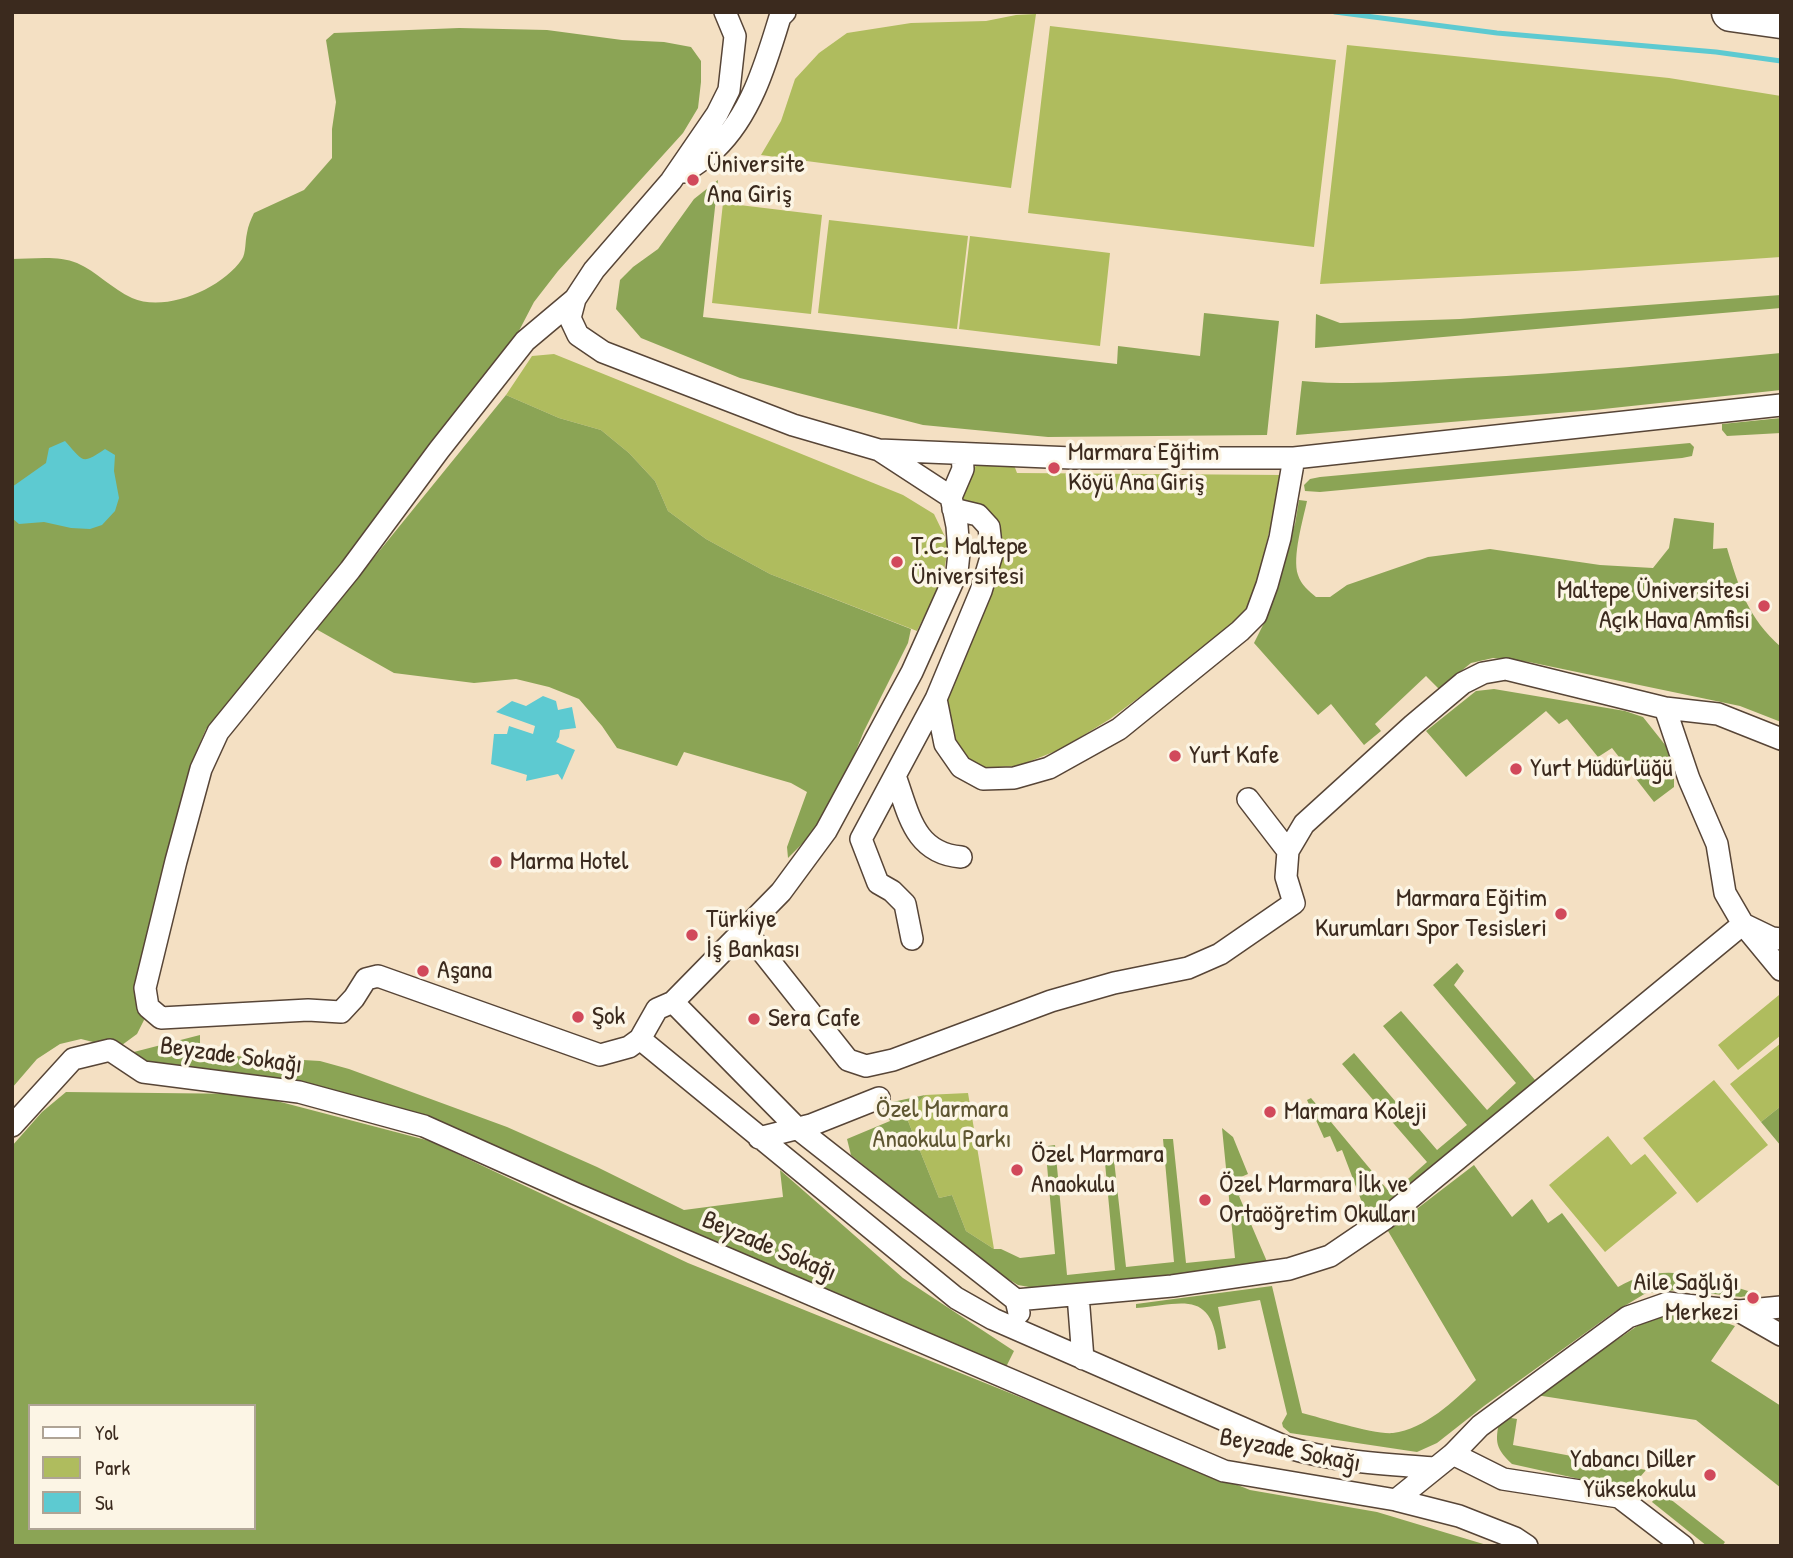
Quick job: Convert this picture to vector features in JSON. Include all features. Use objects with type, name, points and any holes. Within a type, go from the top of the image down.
[{"type":"highway","points":[[1731,12],[1781,19]]},
{"type":"street","points":[[725,12],[735,36],[729,90],[718,114],[671,181],[594,270],[575,299],[525,341],[439,450],[350,570],[218,732],[201,769],[176,860],[145,988],[148,1007],[161,1018],[308,1010],[341,1012],[354,999],[366,979],[378,976],[600,1055],[629,1047],[640,1040],[657,1009],[673,1002],[745,930],[804,863],[826,831],[912,671],[957,572],[959,553],[952,503],[963,469],[962,454]]},
{"type":"street","points":[[671,181],[713,151],[727,137],[756,86],[780,17],[785,12]]},
{"type":"street","points":[[575,299],[570,318],[578,335],[603,352],[793,425],[879,450],[1072,458],[1294,458],[1781,405]]},
{"type":"street","points":[[879,450],[952,503],[978,515],[989,527],[992,554],[981,591],[936,699],[861,839],[878,883],[892,891],[905,904],[912,939]]},
{"type":"street","points":[[936,699],[945,744],[961,766],[984,779],[1014,778],[1049,768],[1119,729],[1256,615],[1280,538],[1294,458]]},
{"type":"street","points":[[745,930],[848,1060],[866,1066],[893,1060],[1051,1001],[1114,983],[1188,968],[1220,954],[1294,903],[1286,877],[1288,851],[1304,824],[1413,725],[1463,683],[1483,673],[1506,669],[1664,708],[1718,715],[1781,738]]},
{"type":"street","points":[[1664,708],[1689,779],[1717,844],[1725,893],[1743,924],[1781,970]]},
{"type":"street","points":[[895,776],[922,840],[935,851],[947,856],[961,857]]},
{"type":"street","points":[[1248,799],[1288,851]]},
{"type":"street","points":[[1743,924],[1772,938],[1781,939]]},
{"type":"street","points":[[1016,1300],[1172,1286],[1289,1269],[1329,1256],[1351,1244],[1386,1218],[1743,924]]},
{"type":"street","points":[[673,1002],[797,1128],[1016,1300],[1023,1332]]},
{"type":"street","points":[[640,1040],[956,1298],[1023,1332],[1286,1447],[1347,1461],[1435,1468]]},
{"type":"street","name":"Beyzade Sokağı","points":[[12,1126],[73,1059],[110,1050],[143,1072],[299,1092],[424,1126],[576,1194],[1224,1471],[1396,1500],[1459,1516],[1515,1538],[1527,1546]]},
{"type":"street","points":[[759,1138],[832,1119],[879,1098]]},
{"type":"street","points":[[1078,1295],[1083,1359]]},
{"type":"street","points":[[1396,1500],[1453,1454],[1480,1426],[1628,1317],[1668,1303],[1739,1311],[1781,1307]]},
{"type":"street","points":[[1739,1311],[1781,1335]]},
{"type":"street","points":[[1453,1454],[1503,1479],[1619,1497],[1684,1546]]},
{"type":"green space","points":[[1036,14],[1011,188],[761,155],[781,121],[795,79],[819,53],[847,33],[911,23],[986,21]]},
{"type":"green space","points":[[1050,26],[1336,60],[1314,247],[1028,213]]},
{"type":"green space","points":[[459,28],[547,30],[691,47],[701,61],[698,108],[683,133],[558,271],[534,302],[510,348],[279,647],[206,729],[194,757],[175,826],[148,951],[142,1008],[144,1020],[137,1034],[122,1045],[105,1045],[81,1039],[60,1044],[37,1059],[12,1088],[12,259],[53,258],[77,263],[125,294],[145,302],[176,300],[207,288],[221,280],[242,259],[254,213],[304,190],[332,158],[336,102],[326,40],[334,33]]},
{"type":"green space","points":[[1347,45],[1669,78],[1781,96],[1781,257],[1320,284]]},
{"type":"green space","points":[[718,180],[703,317],[1117,364],[1118,346],[1200,356],[1204,313],[1279,321],[1267,435],[1048,437],[923,425],[740,378],[641,338],[616,309],[620,280],[658,249],[694,199]]},
{"type":"green space","points":[[723,203],[822,215],[811,314],[712,303]]},
{"type":"green space","points":[[829,220],[968,236],[957,329],[818,313]]},
{"type":"green space","points":[[970,236],[1110,253],[1100,346],[959,329]]},
{"type":"green space","points":[[1781,295],[1781,308],[1315,348],[1316,314],[1340,323],[1460,319]]},
{"type":"green space","points":[[1781,353],[1781,390],[1594,410],[1296,435],[1302,381],[1405,382]]},
{"type":"green space","points":[[554,354],[903,495],[934,514],[949,545],[942,580],[917,631],[770,574],[706,539],[668,511],[655,481],[629,453],[601,430],[559,418],[506,395],[532,356]]},
{"type":"green space","points":[[506,395],[559,418],[601,430],[629,453],[655,481],[668,511],[706,539],[770,574],[911,629],[908,643],[864,731],[840,790],[815,831],[788,858],[787,847],[807,792],[791,783],[684,752],[677,766],[617,748],[579,699],[549,687],[516,679],[474,683],[394,673],[316,629]]},
{"type":"green space","points":[[1781,418],[1781,433],[1727,436],[1722,430],[1722,424]]},
{"type":"green space","points":[[1690,443],[1694,447],[1692,456],[1682,458],[1320,492],[1305,491],[1304,485],[1310,479],[1320,477]]},
{"type":"green space","points":[[978,464],[1014,465],[1017,473],[1283,475],[1251,606],[1231,629],[1110,719],[1061,749],[1018,766],[980,768],[956,750],[945,724],[945,691],[999,566],[971,506],[962,499],[965,479]]},
{"type":"green space","points":[[1299,500],[1307,501],[1296,567],[1301,582],[1316,597],[1330,597],[1347,585],[1428,557],[1490,549],[1600,565],[1653,568],[1669,548],[1674,518],[1714,523],[1713,549],[1727,548],[1746,602],[1760,625],[1781,647],[1781,722],[1740,706],[1529,662],[1493,658],[1471,663],[1439,689],[1426,676],[1375,724],[1381,731],[1364,745],[1331,704],[1318,715],[1254,643],[1266,619],[1277,572],[1295,524]]},
{"type":"green space","points":[[1494,689],[1625,711],[1643,717],[1666,746],[1674,770],[1674,787],[1654,802],[1612,748],[1598,757],[1567,719],[1559,724],[1546,711],[1466,777],[1426,731],[1476,691]]},
{"type":"green space","points":[[1457,963],[1464,971],[1454,985],[1535,1080],[1546,1071],[1550,1078],[1369,1221],[1342,1150],[1337,1152],[1330,1136],[1324,1138],[1307,1100],[1311,1098],[1391,1194],[1427,1162],[1342,1064],[1354,1053],[1437,1150],[1467,1125],[1383,1026],[1401,1011],[1487,1110],[1516,1083],[1433,985]]},
{"type":"green space","points":[[1779,995],[1781,1035],[1738,1070],[1718,1045]]},
{"type":"green space","points":[[200,1035],[200,1054],[320,1061],[349,1069],[507,1127],[684,1210],[783,1197],[780,1170],[903,1278],[1014,1351],[1005,1369],[365,1102],[242,1073],[142,1062],[126,1054]]},
{"type":"green space","points":[[1781,1043],[1781,1106],[1761,1122],[1730,1084]]},
{"type":"green space","points":[[1714,1080],[1768,1145],[1697,1203],[1643,1138]]},
{"type":"green space","points":[[66,1092],[250,1094],[430,1141],[688,1263],[1250,1490],[1377,1512],[1490,1546],[12,1546],[12,1146],[42,1112]]},
{"type":"green space","name":"Özel Marmara Anaokulu Parkı","points":[[968,1093],[994,1249],[966,1231],[952,1195],[939,1198],[906,1116],[925,1095]]},
{"type":"green space","points":[[925,1095],[906,1116],[939,1198],[952,1195],[966,1231],[994,1249],[1001,1249],[1020,1258],[1055,1254],[1046,1154],[1049,1154],[1048,1146],[1055,1145],[1067,1275],[1115,1270],[1104,1152],[1113,1151],[1126,1267],[1174,1262],[1163,1139],[1173,1139],[1186,1263],[1235,1258],[1222,1128],[1233,1137],[1248,1174],[1241,1177],[1247,1192],[1239,1196],[1268,1264],[1040,1289],[1018,1285],[993,1270],[851,1155],[847,1139],[890,1121],[883,1104]]},
{"type":"green space","points":[[1781,1106],[1781,1146],[1761,1122]]},
{"type":"green space","points":[[1608,1136],[1631,1165],[1645,1154],[1677,1193],[1605,1252],[1549,1185]]},
{"type":"green space","points":[[1474,1165],[1512,1217],[1532,1199],[1548,1223],[1562,1213],[1618,1287],[1651,1274],[1683,1274],[1699,1276],[1748,1291],[1746,1296],[1678,1290],[1646,1293],[1613,1313],[1437,1443],[1417,1452],[1290,1433],[1283,1427],[1282,1423],[1287,1414],[1260,1300],[1218,1307],[1226,1348],[1218,1350],[1215,1331],[1202,1309],[1181,1303],[1136,1308],[1136,1304],[1272,1286],[1302,1413],[1385,1433],[1416,1426],[1438,1413],[1476,1380],[1388,1231]]},
{"type":"green space","points":[[1675,1312],[1708,1316],[1735,1326],[1711,1361],[1781,1406],[1781,1488],[1696,1420],[1536,1395],[1646,1320]]},
{"type":"green space","points":[[1500,1416],[1517,1419],[1513,1445],[1646,1470],[1629,1490],[1512,1464],[1497,1442]]},
{"type":"green space","points":[[1660,1491],[1725,1542],[1722,1546],[1707,1546],[1652,1502]]},
{"type":"water","points":[[65,441],[83,459],[105,449],[115,455],[114,471],[119,498],[115,511],[102,525],[90,529],[44,522],[19,524],[12,518],[12,487],[46,463],[49,448]]},
{"type":"water","points":[[543,696],[556,701],[558,710],[572,707],[576,728],[560,730],[556,742],[575,750],[562,780],[558,774],[526,781],[527,775],[491,764],[494,734],[507,734],[509,726],[533,734],[535,726],[496,712],[512,701],[526,706]]},
{"type":"waterway","points":[[1335,12],[1497,33],[1716,52],[1781,61]]},
{"type":"place","name":"Üniversite Ana Giriş","points":[[693,180]]},
{"type":"place","name":"Marmara Eğitim Köyü Ana Giriş","points":[[1054,468]]},
{"type":"place","name":"T.C. Maltepe Üniversitesi","points":[[897,562]]},
{"type":"place","name":"Maltepe Üniversitesi Açık Hava Amfisi","points":[[1764,606]]},
{"type":"place","name":"Yurt Kafe","points":[[1175,756]]},
{"type":"place","name":"Yurt Müdürlüğü","points":[[1516,769]]},
{"type":"place","name":"Marma Hotel","points":[[496,862]]},
{"type":"place","name":"Marmara Eğitim Kurumları Spor Tesisleri","points":[[1561,914]]},
{"type":"place","name":"Türkiye İş Bankası","points":[[692,935]]},
{"type":"place","name":"Aşana","points":[[423,971]]},
{"type":"place","name":"Şok","points":[[578,1017]]},
{"type":"place","name":"Sera Cafe","points":[[754,1019]]},
{"type":"place","name":"Marmara Koleji","points":[[1270,1112]]},
{"type":"place","name":"Özel Marmara Anaokulu","points":[[1017,1170]]},
{"type":"place","name":"Özel Marmara İlk ve Ortaöğretim Okulları","points":[[1205,1200]]},
{"type":"place","name":"Aile Sağlığı Merkezi","points":[[1753,1298]]},
{"type":"place","name":"Yabancı Diller Yüksekokulu","points":[[1710,1475]]}]
